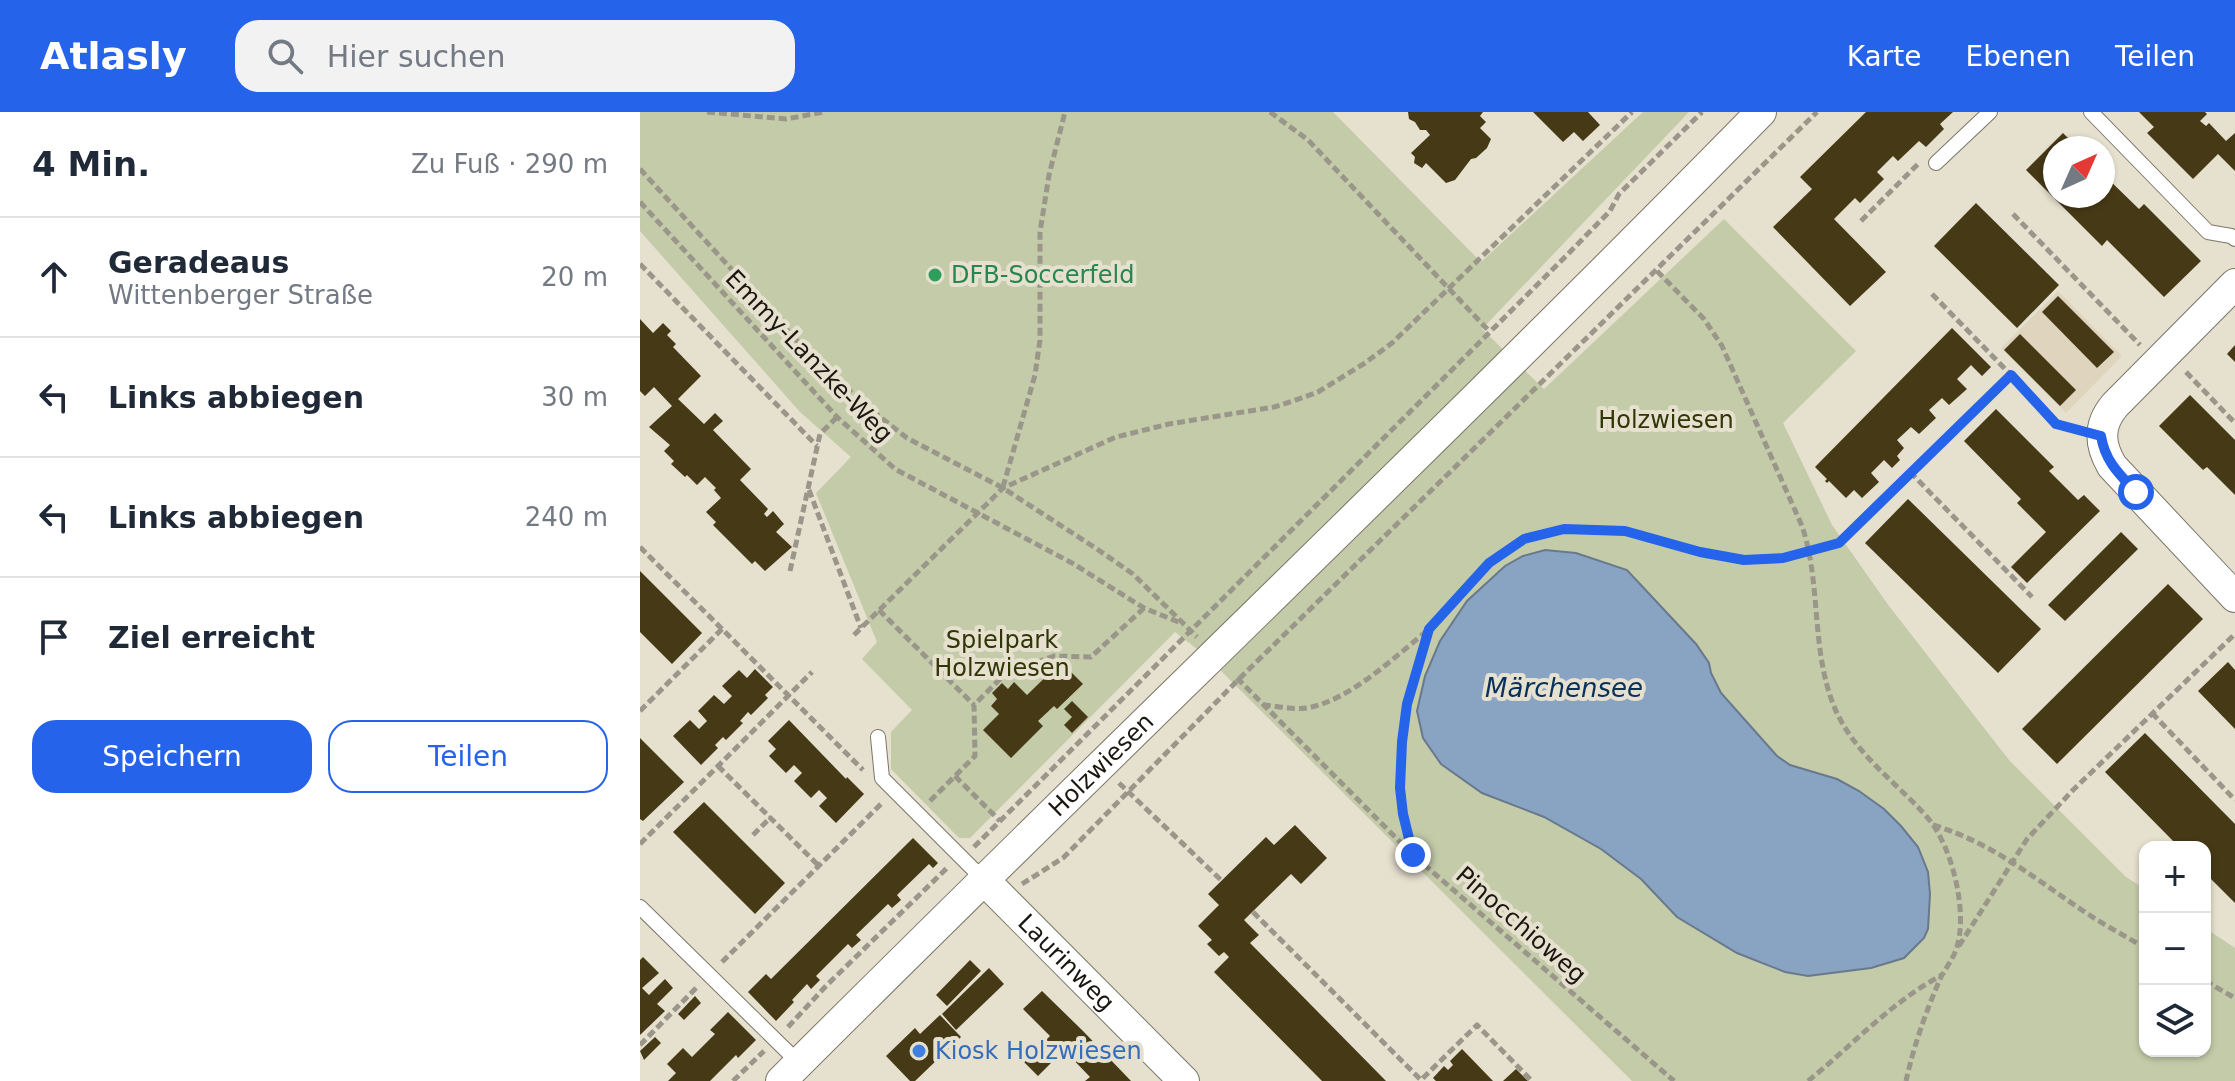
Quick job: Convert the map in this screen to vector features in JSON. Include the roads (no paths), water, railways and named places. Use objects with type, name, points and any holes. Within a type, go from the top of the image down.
[{"type":"street","name":"Holzwiesen","points":[[790,1072],[983,879],[1592,284],[1761,112]]},
{"type":"street","points":[[2235,284],[2104,417],[2101,436],[2103,451],[2112,466],[2235,597]]},
{"type":"street","name":"Laurinweg","points":[[983,879],[1184,1081]]},
{"type":"lane","points":[[1936,163],[1990,112]]},
{"type":"lane","points":[[2091,112],[2208,232],[2235,239]]},
{"type":"lane","points":[[878,737],[882,778],[892,794],[917,813],[983,879]]},
{"type":"lane","points":[[640,907],[776,1040],[790,1072]]},
{"type":"water","name":"Märchensee","points":[[1545,550],[1576,553],[1627,570],[1696,644],[1709,663],[1721,693],[1777,756],[1790,765],[1837,779],[1859,791],[1901,826],[1918,847],[1928,872],[1930,894],[1928,929],[1924,938],[1904,958],[1871,968],[1808,976],[1785,972],[1737,953],[1677,917],[1641,879],[1601,849],[1544,817],[1482,793],[1441,764],[1423,738],[1417,711],[1425,676],[1440,641],[1467,601],[1505,566],[1523,556]]},
{"type":"place","name":"DFB-Soccerfeld","points":[[935,275]]},
{"type":"place","name":"Kiosk Holzwiesen","points":[[919,1051]]},
{"type":"park label","name":"Spielpark Holzwiesen","points":[[1002,654]]}]
